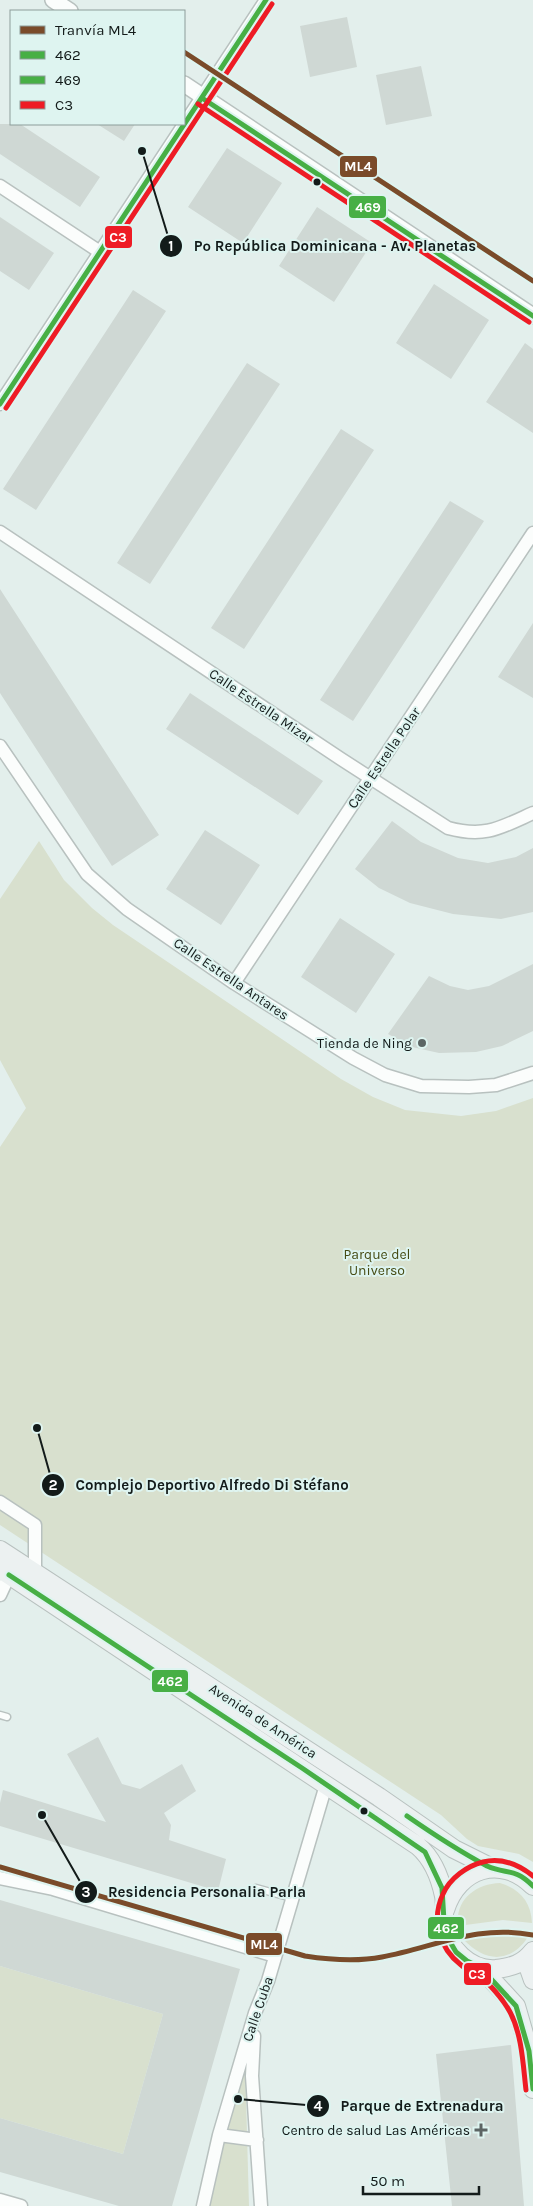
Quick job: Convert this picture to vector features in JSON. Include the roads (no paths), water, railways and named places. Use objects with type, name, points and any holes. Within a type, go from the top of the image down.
[{"type":"main road","name":"Avenida de América","points":[[0,1550],[8,1568],[425,1852],[437,1874],[444,1899],[444,1921],[449,1940],[456,1952],[467,1961],[480,1967],[493,1969],[506,1968],[531,1954],[533,1980]]},
{"type":"main road","name":"Avenida de América","points":[[8,1568],[36,1573],[379,1796],[454,1849],[492,1868],[514,1872],[525,1878],[533,1886]]},
{"type":"main road","points":[[445,1910],[449,1897],[457,1885],[479,1872],[492,1868]]},
{"type":"main road","name":"Avenida de América","points":[[480,1967],[516,2006],[530,2051],[533,2089]]},
{"type":"street","points":[[53,0],[68,10]]},
{"type":"street","points":[[185,124],[266,0]]},
{"type":"street","points":[[185,85],[202,98],[533,316]]},
{"type":"street","points":[[0,404],[5,384],[100,252],[184,125]]},
{"type":"street","points":[[0,186],[100,252]]},
{"type":"street","name":"Calle Estrella Mizar","points":[[0,532],[448,828],[480,833],[502,828],[533,813]]},
{"type":"street","name":"Calle Estrella Polar","points":[[234,983],[533,533]]},
{"type":"street","name":"Calle Estrella Antares","points":[[0,746],[87,874],[127,909],[234,983],[353,1058],[385,1075],[421,1086],[469,1087],[496,1085],[533,1073]]},
{"type":"street","points":[[0,1502],[35,1525],[36,1573]]},
{"type":"street","points":[[0,1595],[8,1568]]},
{"type":"street","name":"Calle Cuba","points":[[203,2206],[219,2135],[326,1785]]},
{"type":"street","points":[[0,1878],[53,1889],[275,1956]]},
{"type":"street","points":[[255,2014],[252,2076],[261,2206]]},
{"type":"street","points":[[219,2135],[257,2140]]},
{"type":"street","points":[[0,2200],[21,2206]]},
{"type":"lane","points":[[256,1888],[292,1898]]},
{"type":"tram line","name":"ML4","points":[[185,53],[533,281]]},
{"type":"tram line","name":"ML4","points":[[0,1867],[305,1956],[363,1960],[401,1953],[475,1934],[513,1932],[533,1935]]},
{"type":"place","name":"Pº República Dominicana - Av. Planetas","points":[[142,151]]},
{"type":"place","name":"Tienda de Ning","points":[[422,1043]]},
{"type":"place","name":"Complejo Deportivo Alfredo Di Stéfano","points":[[37,1428]]},
{"type":"place","name":"Residencia Personalia Parla","points":[[42,1815]]},
{"type":"place","name":"Parque de Extrenadura","points":[[238,2099]]},
{"type":"place","name":"Centro de salud Las Américas","points":[[481,2130]]},
{"type":"park label","name":"Parque del Universo","points":[[377,1262]]}]
